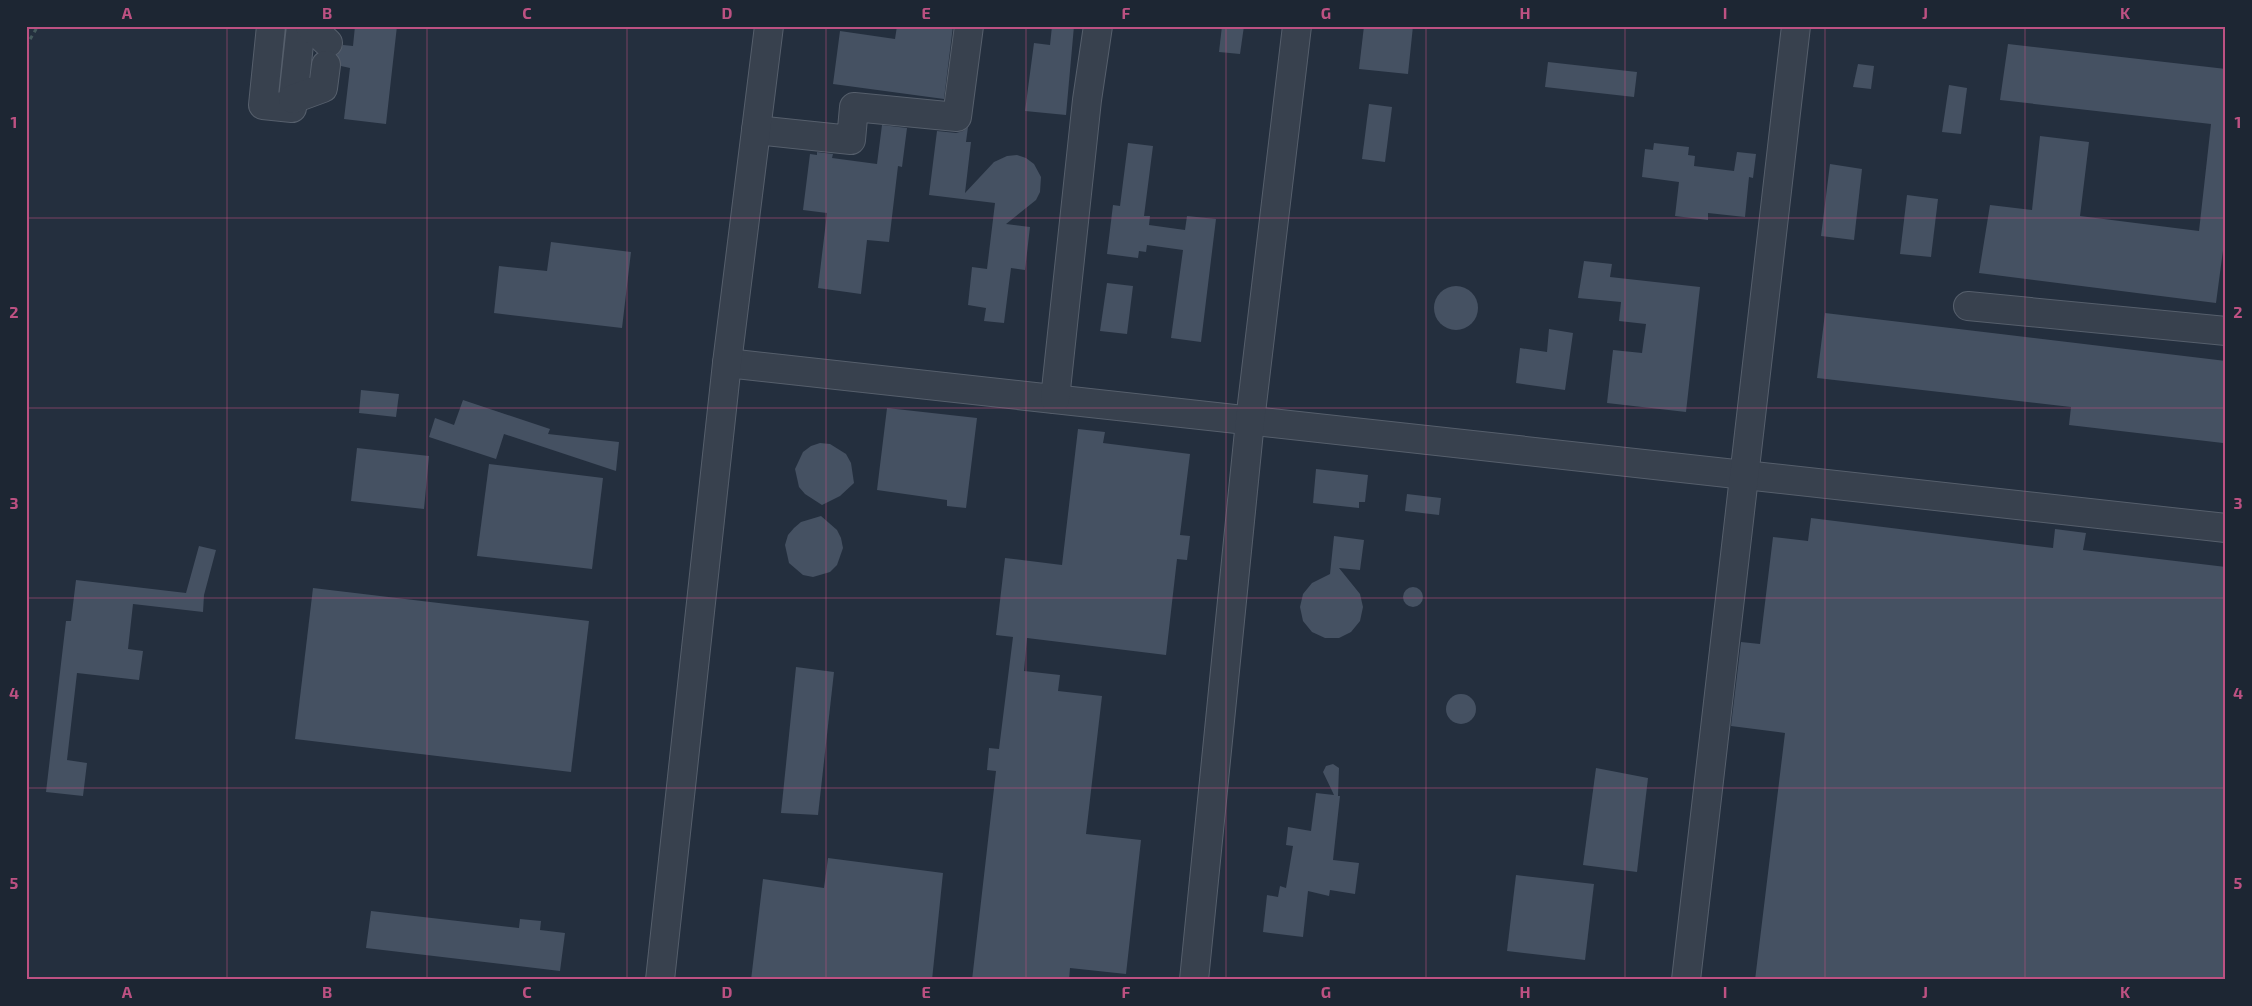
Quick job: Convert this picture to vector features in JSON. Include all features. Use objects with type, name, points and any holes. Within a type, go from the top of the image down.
[{"type":"lane","points":[[271,26],[263,105],[292,108],[301,26]]},
{"type":"lane","points":[[660,980],[727,363],[769,26]]},
{"type":"lane","points":[[756,130],[851,140],[854,108],[957,117],[969,26]]},
{"type":"lane","points":[[1055,400],[1086,110],[1098,26]]},
{"type":"lane","points":[[1194,980],[1250,421],[1297,26]]},
{"type":"lane","points":[[1686,980],[1796,26]]},
{"type":"lane","points":[[293,99],[323,88],[321,44]]},
{"type":"lane","points":[[1968,306],[2226,331]]},
{"type":"lane","points":[[727,363],[2226,528]]},
{"type":"path","points":[[26,46],[38,26]]},
{"type":"building","points":[[355,26],[397,26],[386,124],[344,119],[350,68],[341,66],[337,55],[343,45],[353,46]]},
{"type":"building","points":[[897,26],[953,26],[944,99],[833,84],[840,31],[895,39]]},
{"type":"building","points":[[1052,26],[1074,26],[1066,115],[1025,111],[1034,43],[1050,45]]},
{"type":"building","points":[[1222,26],[1244,26],[1240,54],[1219,52]]},
{"type":"building","points":[[1364,26],[1413,26],[1408,74],[1359,69]]},
{"type":"building","points":[[2008,44],[2226,69],[2226,228],[2216,303],[1979,273],[1990,205],[2032,210],[2040,136],[2089,142],[2080,216],[2199,231],[2211,124],[2000,100]]},
{"type":"building","points":[[1548,62],[1637,72],[1634,97],[1545,87]]},
{"type":"building","points":[[1858,64],[1874,66],[1871,89],[1853,87]]},
{"type":"building","points":[[1949,85],[1967,88],[1961,134],[1942,132]]},
{"type":"building","points":[[1369,104],[1392,107],[1385,162],[1362,159]]},
{"type":"building","points":[[882,125],[907,128],[902,167],[898,166],[889,242],[867,240],[861,294],[818,288],[827,213],[803,210],[810,154],[817,155],[817,152],[833,154],[832,158],[877,164]]},
{"type":"building","points":[[968,127],[966,142],[971,142],[965,193],[994,162],[1007,156],[1017,155],[1026,158],[1034,164],[1041,177],[1040,192],[1036,200],[1006,224],[1030,227],[1025,270],[1011,268],[1004,323],[984,321],[986,308],[968,305],[972,267],[987,269],[995,203],[929,195],[937,131],[956,133]]},
{"type":"building","points":[[1128,143],[1153,146],[1144,216],[1150,216],[1149,225],[1185,230],[1187,216],[1216,219],[1201,342],[1171,338],[1183,250],[1147,245],[1146,252],[1139,251],[1138,258],[1107,254],[1113,205],[1120,206]]},
{"type":"building","points":[[1654,143],[1689,147],[1688,155],[1695,156],[1694,166],[1734,171],[1737,152],[1756,154],[1753,178],[1749,177],[1745,217],[1708,213],[1708,220],[1675,216],[1679,182],[1642,177],[1645,149],[1653,150]]},
{"type":"building","points":[[1830,164],[1862,169],[1854,240],[1821,236]]},
{"type":"building","points":[[1907,195],[1938,199],[1931,257],[1900,254]]},
{"type":"building","points":[[551,242],[631,252],[622,328],[494,313],[499,266],[547,271]]},
{"type":"building","points":[[1584,261],[1612,264],[1610,277],[1700,287],[1686,412],[1607,403],[1613,350],[1642,353],[1646,324],[1619,321],[1621,302],[1578,298]]},
{"type":"building","points":[[1107,283],[1133,286],[1127,334],[1100,331]]},
{"type":"building","points":[[1456,286],[1468,290],[1474,296],[1478,308],[1474,320],[1468,326],[1456,330],[1444,326],[1438,320],[1434,308],[1438,296],[1444,290]]},
{"type":"building","points":[[1825,313],[2226,361],[2226,426],[2223,443],[2069,425],[2071,407],[1817,378]]},
{"type":"building","points":[[1549,329],[1573,333],[1565,390],[1516,383],[1520,348],[1547,352]]},
{"type":"building","points":[[361,390],[399,394],[396,417],[359,413]]},
{"type":"building","points":[[463,400],[550,429],[548,434],[619,442],[616,471],[504,434],[496,459],[429,437],[435,418],[454,425]]},
{"type":"building","points":[[887,408],[977,418],[966,508],[947,506],[947,500],[877,490]]},
{"type":"building","points":[[1078,429],[1105,432],[1103,443],[1190,454],[1180,535],[1190,536],[1187,560],[1177,559],[1166,655],[1027,638],[1024,671],[1060,675],[1058,691],[1102,696],[1086,834],[1141,840],[1126,974],[1070,968],[1069,980],[972,980],[996,771],[987,770],[989,748],[999,749],[1013,637],[996,635],[1005,558],[1062,565]]},
{"type":"building","points":[[820,443],[830,444],[846,454],[851,463],[854,483],[840,496],[822,505],[805,494],[799,487],[795,469],[803,452],[811,446]]},
{"type":"building","points":[[357,448],[429,456],[424,509],[351,501]]},
{"type":"building","points":[[489,464],[603,478],[592,569],[477,556]]},
{"type":"building","points":[[1316,469],[1368,475],[1365,502],[1359,502],[1359,508],[1313,503]]},
{"type":"building","points":[[1407,494],[1441,498],[1439,515],[1405,511]]},
{"type":"building","points":[[821,516],[837,530],[843,548],[837,565],[830,572],[813,577],[803,575],[789,563],[785,545],[788,535],[801,522]]},
{"type":"building","points":[[1811,518],[2053,548],[2055,529],[2086,533],[2083,550],[2226,567],[2226,980],[1755,980],[1785,733],[1731,726],[1741,642],[1760,644],[1773,537],[1808,541]]},
{"type":"building","points":[[1334,536],[1364,540],[1360,570],[1339,568],[1360,594],[1363,607],[1360,621],[1351,632],[1339,638],[1325,638],[1312,632],[1303,621],[1300,607],[1303,594],[1312,583],[1330,574]]},
{"type":"building","points":[[199,546],[216,550],[204,595],[203,612],[133,604],[128,649],[143,651],[139,680],[77,673],[67,760],[87,763],[83,796],[46,792],[66,621],[71,621],[76,580],[186,593]]},
{"type":"building","points":[[1413,587],[1420,590],[1423,597],[1420,604],[1413,607],[1406,604],[1403,597],[1406,590]]},
{"type":"building","points":[[313,588],[589,621],[571,772],[295,739]]},
{"type":"building","points":[[796,667],[834,672],[818,815],[781,813]]},
{"type":"building","points":[[1461,694],[1472,698],[1476,709],[1472,720],[1461,724],[1450,720],[1446,709],[1450,698]]},
{"type":"building","points":[[1333,764],[1339,768],[1338,796],[1340,796],[1333,860],[1359,863],[1355,894],[1330,890],[1329,896],[1308,891],[1303,937],[1263,932],[1267,895],[1278,897],[1280,886],[1286,888],[1293,846],[1286,845],[1288,827],[1311,831],[1316,793],[1334,795],[1323,772],[1326,766]]},
{"type":"building","points":[[1596,768],[1648,778],[1637,872],[1583,865]]},
{"type":"building","points":[[828,858],[943,873],[932,980],[751,980],[763,879],[824,888]]},
{"type":"building","points":[[1516,875],[1594,884],[1585,960],[1507,951]]},
{"type":"building","points":[[371,911],[519,928],[520,919],[541,921],[540,930],[565,933],[560,971],[366,948]]}]
